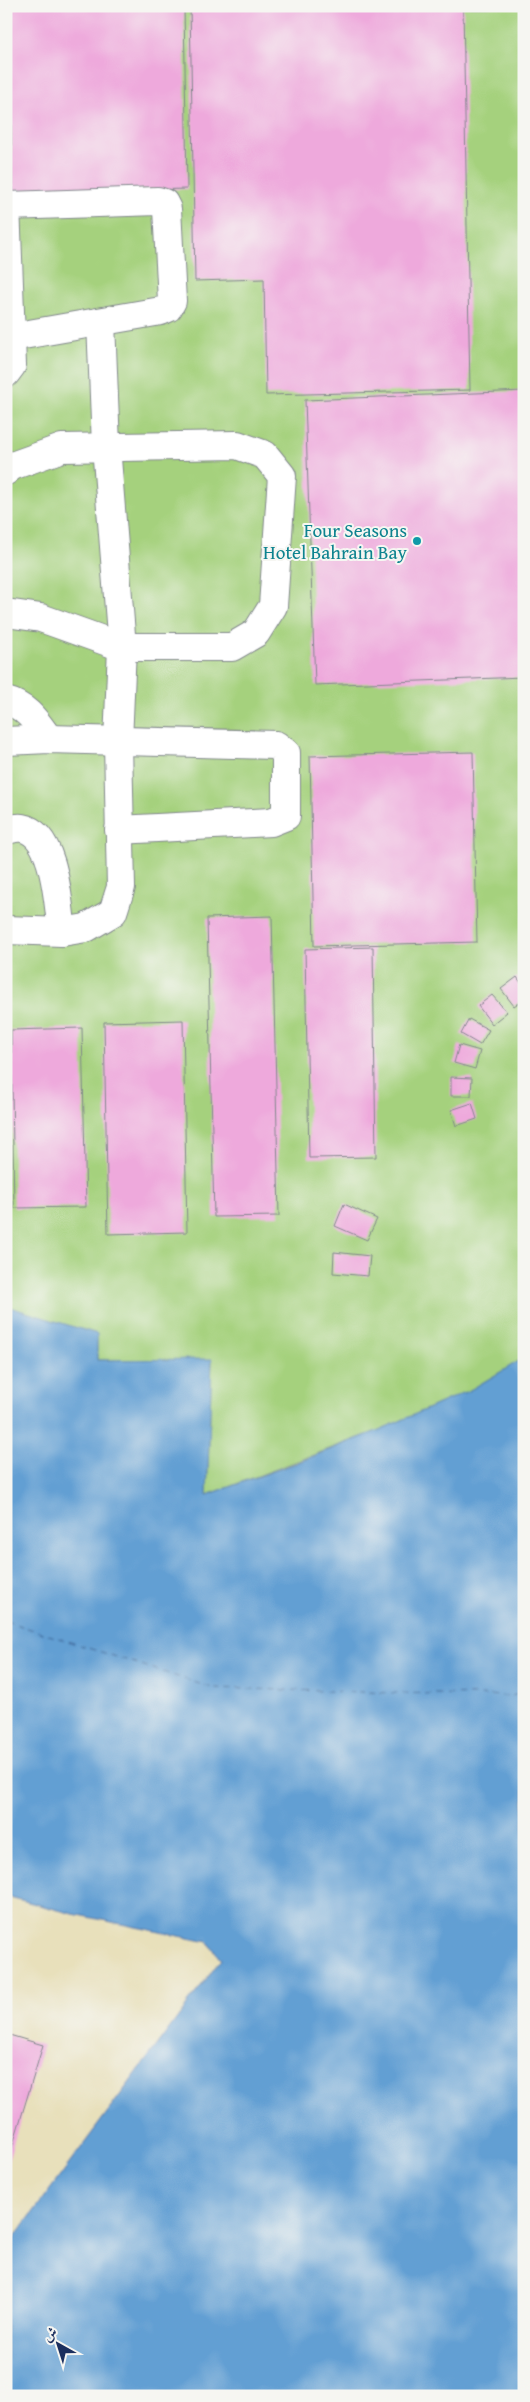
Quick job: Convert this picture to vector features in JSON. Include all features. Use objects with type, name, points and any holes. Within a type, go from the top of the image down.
[{"type":"street","points":[[6,373],[12,365],[9,338],[7,205],[158,201],[164,203],[167,209],[172,301],[168,308],[161,311],[9,338]]},
{"type":"street","points":[[6,930],[62,932],[86,928],[113,912],[121,887],[118,742],[122,646],[106,446],[101,322]]},
{"type":"street","points":[[6,471],[12,466],[62,448],[237,444],[265,455],[282,476],[272,606],[256,633],[232,647],[122,646],[41,618],[6,612]]},
{"type":"street","points":[[6,701],[14,703],[31,715],[49,739]]},
{"type":"street","points":[[6,741],[49,739],[276,745],[286,753],[286,816],[271,822],[119,830]]},
{"type":"street","points":[[6,830],[22,828],[38,838],[51,858],[62,932]]},
{"type":"green space","points":[[6,6],[524,6],[524,1358],[470,1390],[377,1431],[207,1495],[212,1360],[97,1360],[97,1334],[6,1306]]},
{"type":"water","points":[[6,1306],[97,1334],[97,1360],[212,1359],[207,1495],[377,1431],[470,1390],[524,1358],[524,2396],[6,2396],[6,2249],[221,1959],[208,1942],[73,1914],[6,1896]]},
{"type":"building","points":[[9,6],[184,6],[187,189],[12,193]]},
{"type":"building","points":[[190,6],[463,6],[470,390],[266,395],[264,279],[195,281]]},
{"type":"building","name":"Four Seasons Hotel Bahrain Bay","points":[[524,391],[524,677],[315,685],[305,400]]},
{"type":"building","points":[[473,752],[477,942],[314,946],[310,756]]},
{"type":"building","points":[[272,916],[279,1216],[214,1217],[207,918]]},
{"type":"building","points":[[373,947],[376,1157],[309,1158],[305,949]]},
{"type":"building","points":[[517,977],[524,987],[524,999],[514,1006],[501,989]]},
{"type":"building","points":[[492,995],[507,1012],[492,1024],[478,1006]]},
{"type":"building","points":[[469,1019],[489,1030],[480,1045],[461,1034]]},
{"type":"building","points":[[183,1020],[187,1232],[108,1234],[104,1022]]},
{"type":"building","points":[[82,1028],[86,1207],[14,1208],[11,1030]]},
{"type":"building","points":[[459,1045],[480,1051],[475,1069],[454,1063]]},
{"type":"building","points":[[451,1077],[472,1078],[471,1096],[451,1096]]},
{"type":"building","points":[[472,1103],[477,1119],[456,1126],[451,1110]]},
{"type":"building","points":[[344,1204],[377,1219],[367,1240],[335,1226]]},
{"type":"building","points":[[334,1252],[370,1256],[368,1276],[333,1273]]},
{"type":"building","points":[[6,2034],[43,2045],[7,2164],[6,2164]]},
{"type":"ferry route","points":[[6,1621],[212,1688],[512,1696],[524,1692]]},
{"type":"place","name":"Four Seasons Hotel Bahrain Bay","points":[[417,541]]}]
